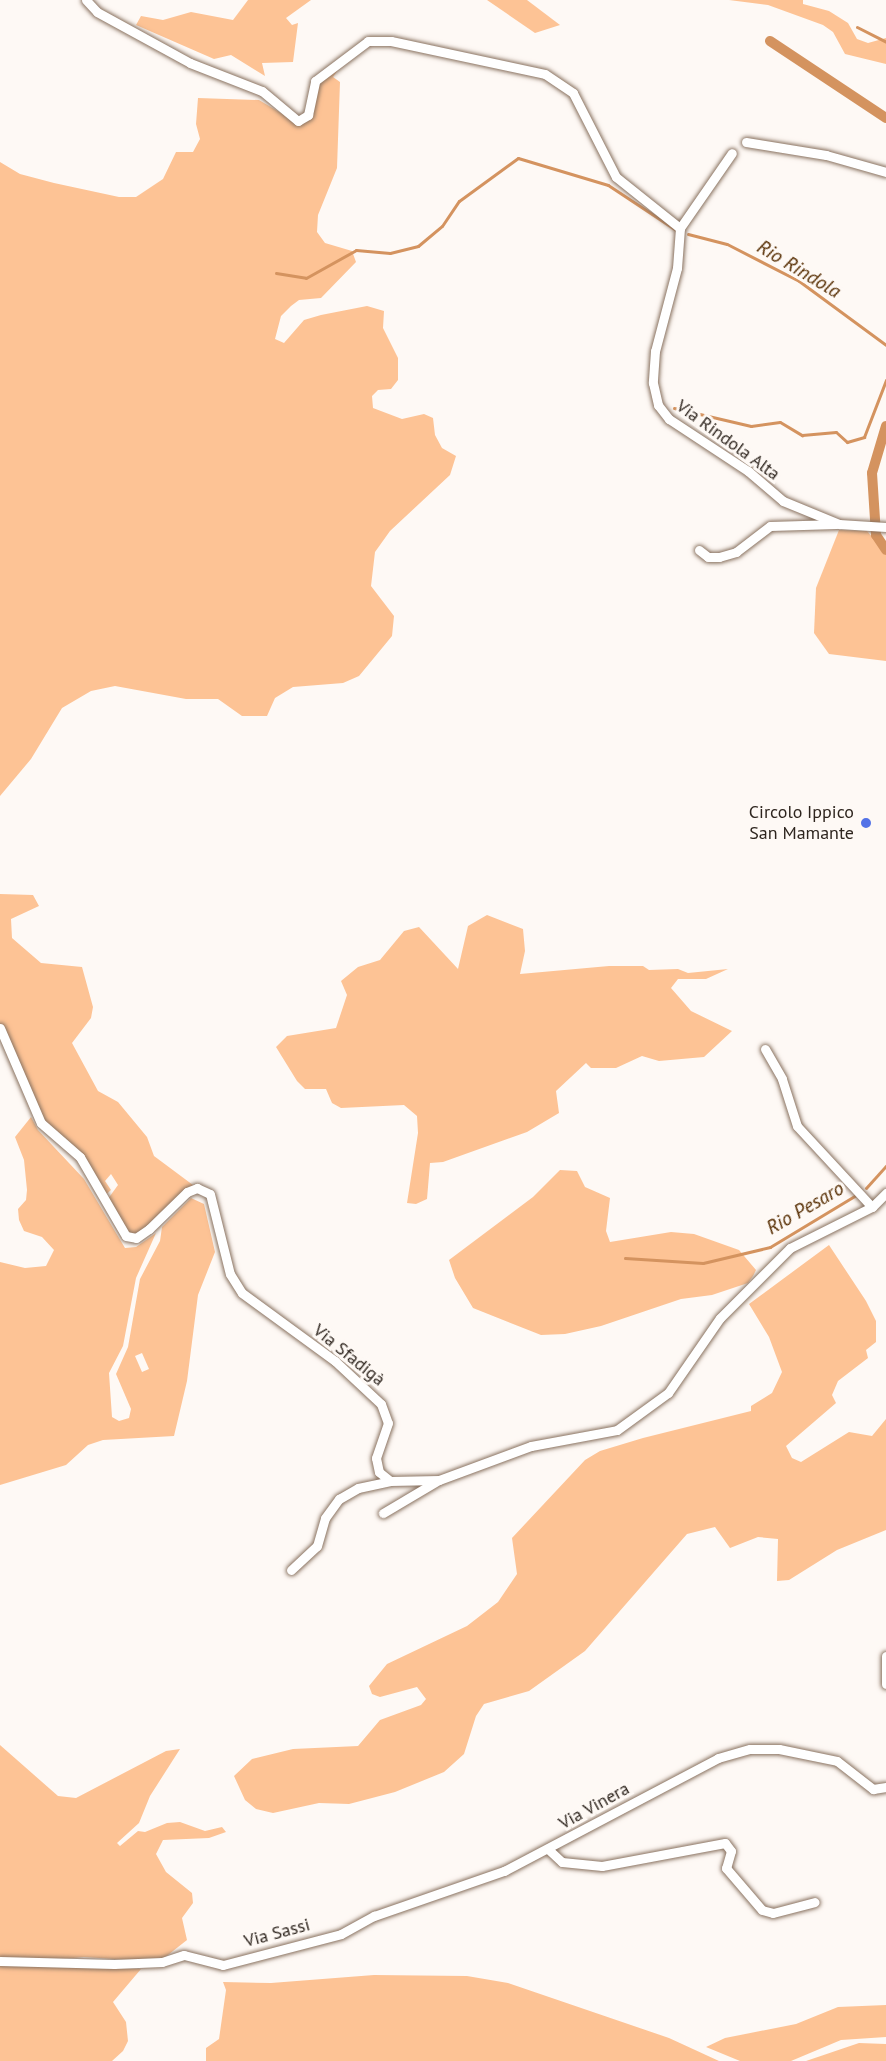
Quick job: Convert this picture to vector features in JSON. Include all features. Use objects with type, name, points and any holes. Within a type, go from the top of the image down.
[{"type":"street","points":[[86,0],[97,12],[190,63],[262,91],[296,121],[308,115],[312,85],[317,78],[368,41],[391,41],[545,74],[573,93],[616,177],[680,228],[732,153]]},
{"type":"street","points":[[746,142],[826,155],[886,172]]},
{"type":"street","name":"Via Rindola Alta","points":[[680,228],[677,268],[655,351],[653,383],[657,405],[669,418],[748,471],[783,501],[839,524],[886,527]]},
{"type":"street","points":[[699,550],[708,557],[719,557],[736,552],[770,526],[839,524]]},
{"type":"street","name":"Via Sfadigà","points":[[0,1028],[41,1122],[80,1157],[126,1236],[136,1238],[149,1229],[188,1192],[196,1188],[210,1194],[230,1274],[242,1293],[336,1361],[381,1404],[388,1423],[376,1458],[378,1472],[390,1481]]},
{"type":"street","points":[[765,1049],[782,1079],[796,1126],[872,1207]]},
{"type":"street","points":[[383,1513],[440,1480],[531,1446],[617,1430],[668,1393],[720,1318],[790,1248],[872,1207],[886,1193]]},
{"type":"street","points":[[291,1570],[317,1546],[325,1518],[339,1499],[358,1488],[390,1481],[440,1480]]},
{"type":"street","points":[[886,1656],[886,1684]]},
{"type":"street","name":"Via Vinera","points":[[815,1902],[773,1913],[762,1910],[726,1868],[731,1851],[726,1843],[602,1866],[562,1862],[548,1849],[718,1758],[750,1749],[779,1749],[837,1761],[873,1789],[886,1787]]},
{"type":"street","name":"Via Sassi","points":[[0,1961],[114,1964],[162,1962],[184,1955],[223,1965],[340,1934],[374,1916],[504,1871],[548,1849]]},
{"type":"shaded area","points":[[248,0],[311,0],[286,18],[292,25],[298,23],[293,62],[262,63],[265,76],[231,55],[214,59],[136,25],[141,16],[163,20],[191,12],[233,20]]},
{"type":"shaded area","points":[[487,0],[527,0],[560,25],[535,33]]},
{"type":"shaded area","points":[[729,0],[803,0],[803,4],[829,11],[848,23],[857,39],[868,43],[886,38],[886,64],[845,54],[833,32],[823,25],[768,5]]},
{"type":"shaded area","points":[[340,67],[333,77],[340,82],[337,168],[318,215],[317,232],[325,243],[352,251],[356,262],[321,298],[299,300],[291,306],[281,316],[275,339],[284,343],[304,320],[321,315],[367,306],[384,311],[383,328],[398,358],[398,380],[391,389],[378,390],[372,396],[373,408],[402,419],[424,414],[433,418],[435,435],[442,448],[456,456],[450,475],[390,531],[375,552],[371,586],[394,616],[392,636],[359,676],[343,683],[293,687],[275,698],[267,716],[242,716],[218,699],[186,699],[115,686],[91,691],[62,708],[31,759],[0,796],[0,162],[20,174],[54,183],[119,197],[136,197],[163,179],[176,152],[193,152],[200,139],[196,124],[198,98],[259,100],[301,125],[310,117],[312,89]]},
{"type":"shaded area","points":[[839,530],[867,531],[886,553],[886,661],[829,654],[814,633],[816,588]]},
{"type":"shaded area","points":[[0,894],[33,895],[39,906],[11,919],[12,938],[41,963],[82,967],[93,1007],[91,1018],[72,1043],[98,1091],[118,1102],[147,1137],[154,1156],[197,1188],[149,1229],[126,1236],[105,1203],[118,1185],[111,1174],[105,1181],[111,1190],[102,1198],[82,1165],[49,1132],[0,1028]]},
{"type":"shaded area","points":[[487,915],[523,929],[525,951],[520,974],[609,966],[643,966],[649,970],[678,969],[688,973],[728,969],[706,979],[678,979],[671,988],[691,1011],[732,1031],[704,1057],[659,1061],[642,1056],[616,1068],[591,1068],[586,1063],[556,1091],[559,1113],[527,1132],[443,1162],[430,1163],[427,1199],[416,1204],[407,1203],[418,1133],[417,1116],[404,1105],[341,1108],[332,1103],[326,1089],[305,1089],[297,1081],[276,1047],[287,1036],[336,1028],[347,995],[341,981],[358,967],[380,960],[404,931],[419,927],[458,969],[468,926]]},
{"type":"shaded area","points":[[31,1117],[38,1130],[84,1179],[125,1248],[136,1247],[156,1233],[136,1278],[123,1346],[109,1373],[112,1417],[119,1421],[129,1418],[131,1409],[116,1374],[128,1347],[140,1279],[160,1241],[162,1227],[191,1198],[204,1204],[215,1252],[198,1295],[187,1381],[174,1436],[103,1440],[88,1445],[66,1465],[0,1485],[0,1262],[25,1268],[46,1266],[54,1250],[42,1237],[24,1231],[19,1220],[18,1209],[26,1200],[27,1190],[24,1160],[15,1137]],"holes":[[[142,1353],[149,1369],[142,1372],[135,1356]]]},
{"type":"shaded area","points":[[560,1170],[577,1171],[585,1187],[610,1198],[606,1231],[610,1242],[671,1232],[694,1234],[739,1250],[756,1270],[753,1276],[748,1283],[712,1295],[681,1299],[601,1326],[565,1334],[541,1335],[473,1308],[455,1278],[449,1260],[533,1197]]},
{"type":"shaded area","points":[[829,1245],[866,1301],[876,1321],[876,1342],[866,1350],[868,1358],[838,1381],[832,1395],[836,1403],[786,1446],[792,1458],[801,1462],[849,1432],[872,1436],[886,1419],[886,1530],[837,1550],[789,1580],[777,1581],[778,1539],[758,1537],[730,1548],[715,1527],[687,1534],[585,1651],[529,1691],[484,1704],[476,1716],[464,1754],[444,1772],[395,1792],[349,1804],[319,1803],[273,1813],[256,1809],[245,1800],[234,1776],[252,1759],[293,1749],[358,1746],[380,1720],[421,1705],[426,1699],[417,1687],[380,1697],[372,1694],[369,1686],[387,1664],[467,1626],[498,1602],[517,1574],[512,1538],[585,1460],[600,1451],[643,1438],[751,1411],[751,1406],[772,1393],[782,1372],[769,1337],[749,1304]]},
{"type":"shaded area","points":[[0,1745],[58,1796],[76,1798],[166,1751],[180,1749],[150,1796],[139,1823],[117,1843],[120,1846],[138,1831],[145,1832],[167,1823],[180,1822],[205,1831],[222,1827],[226,1832],[209,1838],[163,1840],[156,1854],[166,1872],[192,1893],[193,1903],[182,1918],[187,1940],[159,1962],[84,1957],[42,1961],[0,1958]]},
{"type":"shaded area","points":[[0,1964],[141,1969],[113,2002],[126,2022],[128,2041],[123,2051],[112,2061],[0,2061]]},
{"type":"shaded area","points":[[374,1975],[467,1976],[508,1983],[669,2038],[719,2061],[206,2061],[206,2048],[219,2039],[226,1990],[223,1982],[271,1983]]},
{"type":"shaded area","points":[[886,2005],[886,2037],[841,2040],[791,2061],[740,2061],[706,2047],[725,2038],[796,2024],[838,2007]]},
{"type":"shaded area","points":[[859,2043],[886,2044],[886,2061],[806,2061]]},
{"type":"waterway","points":[[857,27],[886,42]]},
{"type":"waterway","points":[[770,41],[886,118]]},
{"type":"waterway","name":"Rio Rindola","points":[[276,273],[306,278],[356,250],[390,253],[418,246],[442,226],[459,201],[518,158],[608,185],[676,230]]},
{"type":"waterway","name":"Rio Rindola","points":[[688,234],[727,244],[799,281],[886,345]]},
{"type":"waterway","points":[[674,408],[751,426],[780,422],[802,435],[836,432],[847,442],[864,437],[886,380]]},
{"type":"waterway","points":[[886,426],[872,473],[876,535],[886,550]]},
{"type":"waterway","name":"Rio Pesaro","points":[[866,1188],[886,1166]]},
{"type":"waterway","name":"Rio Pesaro","points":[[625,1258],[703,1263],[770,1247],[858,1194]]},
{"type":"place","name":"Circolo Ippico San Mamante","points":[[866,823]]}]
